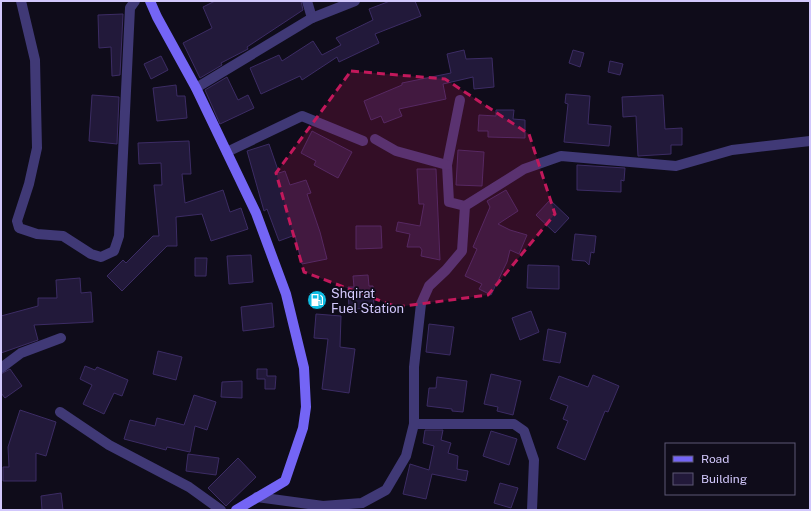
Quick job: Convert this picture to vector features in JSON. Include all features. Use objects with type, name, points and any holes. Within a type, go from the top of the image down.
[{"type":"main road","points":[[150,1],[157,17],[196,88],[256,213],[286,294],[304,368],[306,407],[303,428],[285,481],[236,510]]},
{"type":"street","points":[[21,1],[34,60],[37,148],[29,184],[17,221],[19,228],[37,234],[63,236],[92,254],[101,257],[114,251],[119,236],[130,8],[135,1]]},
{"type":"street","points":[[307,1],[312,18]]},
{"type":"street","points":[[196,88],[312,18],[355,1]]},
{"type":"street","points":[[460,100],[447,165],[449,202],[465,206],[524,169],[561,156],[676,166],[732,150],[810,142]]},
{"type":"street","points":[[227,152],[302,116],[363,141]]},
{"type":"street","points":[[375,140],[396,151],[447,165]]},
{"type":"street","points":[[257,497],[322,506],[362,503],[386,490],[406,456],[414,424],[414,366],[422,304],[429,286],[446,270],[462,251],[465,206]]},
{"type":"street","points":[[1,368],[21,352],[61,338]]},
{"type":"street","points":[[60,412],[109,445],[189,487],[221,510]]},
{"type":"street","points":[[414,424],[514,424],[524,431],[534,460],[532,510]]},
{"type":"highlighted area","points":[[351,71],[445,79],[529,134],[555,214],[488,295],[397,307],[304,272],[276,173]]},
{"type":"building","points":[[215,1],[301,1],[303,10],[247,47],[248,49],[221,63],[222,65],[200,78],[183,43],[212,28],[203,7]]},
{"type":"building","points":[[390,1],[415,1],[421,16],[375,34],[379,43],[339,62],[337,57],[302,80],[300,76],[261,94],[250,68],[279,55],[282,61],[313,41],[322,55],[341,45],[336,38],[373,20],[369,9]]},
{"type":"building","points":[[123,14],[120,75],[112,76],[111,47],[99,48],[98,15]]},
{"type":"building","points":[[464,50],[466,59],[492,58],[494,87],[474,89],[473,77],[443,84],[446,99],[399,109],[402,116],[384,123],[381,116],[371,120],[364,101],[402,85],[402,83],[451,73],[447,54]]},
{"type":"building","points":[[573,50],[584,53],[580,67],[569,63]]},
{"type":"building","points":[[161,56],[168,70],[151,79],[144,64]]},
{"type":"building","points":[[610,61],[623,64],[620,75],[608,72]]},
{"type":"building","points":[[227,77],[238,100],[248,95],[254,108],[220,124],[205,90]]},
{"type":"building","points":[[176,85],[177,96],[185,96],[187,118],[157,121],[153,88]]},
{"type":"building","points":[[566,94],[590,96],[588,124],[611,126],[609,146],[564,142],[568,104],[565,103]]},
{"type":"building","points":[[92,95],[119,97],[117,144],[89,141]]},
{"type":"building","points":[[663,95],[665,129],[682,128],[682,145],[671,145],[671,154],[638,156],[636,116],[623,117],[622,97]]},
{"type":"building","points":[[496,110],[514,110],[513,119],[525,120],[525,138],[488,137],[488,131],[478,131],[479,115],[496,116]]},
{"type":"building","points":[[312,131],[352,152],[338,178],[314,165],[316,161],[301,153]]},
{"type":"building","points":[[189,141],[191,174],[182,174],[185,203],[223,190],[230,212],[241,208],[248,229],[211,241],[202,214],[176,217],[177,246],[167,246],[122,291],[107,276],[123,260],[126,263],[153,236],[159,236],[154,185],[162,185],[161,163],[139,164],[138,143]]},
{"type":"building","points":[[269,144],[279,173],[285,171],[290,185],[306,180],[311,193],[307,194],[320,232],[327,259],[302,264],[295,235],[279,241],[267,209],[264,211],[247,151]]},
{"type":"building","points":[[458,150],[484,152],[482,186],[456,185]]},
{"type":"building","points":[[577,165],[625,168],[624,181],[621,180],[621,192],[577,190]]},
{"type":"building","points":[[417,169],[436,169],[440,260],[421,256],[422,250],[420,247],[407,247],[410,234],[396,231],[398,222],[420,226],[424,204],[419,204]]},
{"type":"building","points":[[506,190],[518,211],[498,224],[510,230],[527,235],[519,254],[510,250],[507,262],[491,295],[479,289],[482,284],[465,276],[477,249],[473,247],[490,207],[487,201]]},
{"type":"building","points":[[550,200],[569,218],[555,233],[536,215]]},
{"type":"building","points":[[356,226],[381,226],[382,248],[356,249]]},
{"type":"building","points":[[575,234],[596,236],[594,253],[591,252],[589,265],[585,261],[572,260]]},
{"type":"building","points":[[251,255],[253,282],[229,284],[227,256]]},
{"type":"building","points":[[195,258],[207,258],[206,276],[195,276]]},
{"type":"building","points":[[528,265],[559,266],[559,289],[527,288]]},
{"type":"building","points":[[368,275],[369,286],[373,286],[374,308],[349,309],[348,287],[354,287],[353,276]]},
{"type":"building","points":[[80,278],[81,293],[91,292],[93,322],[34,325],[38,340],[1,353],[1,316],[38,306],[38,298],[57,298],[56,280]]},
{"type":"building","points":[[272,303],[274,327],[243,331],[241,307]]},
{"type":"building","points":[[531,311],[539,332],[520,340],[512,318]]},
{"type":"building","points":[[316,314],[341,316],[340,347],[355,349],[349,393],[322,389],[328,339],[314,338]]},
{"type":"building","points":[[429,324],[454,327],[450,355],[426,352]]},
{"type":"building","points":[[548,329],[566,333],[560,363],[543,360]]},
{"type":"building","points":[[158,351],[182,357],[176,380],[153,374]]},
{"type":"building","points":[[85,366],[95,370],[97,367],[128,380],[122,396],[114,393],[104,414],[83,404],[92,385],[80,379]]},
{"type":"building","points":[[10,369],[22,386],[5,398],[1,393],[1,374]]},
{"type":"building","points":[[257,369],[267,369],[267,376],[276,376],[275,389],[265,389],[265,379],[257,379]]},
{"type":"building","points":[[491,374],[521,381],[513,415],[497,411],[498,407],[484,404]]},
{"type":"building","points":[[593,375],[619,386],[608,412],[605,411],[585,460],[557,448],[568,421],[563,419],[568,406],[550,399],[559,376],[588,387]]},
{"type":"building","points":[[437,377],[467,381],[463,412],[427,406],[429,388],[436,388]]},
{"type":"building","points":[[242,381],[242,398],[221,397],[222,382]]},
{"type":"building","points":[[194,395],[216,402],[207,430],[195,426],[190,452],[167,447],[166,450],[124,439],[130,420],[155,426],[157,418],[184,425]]},
{"type":"building","points":[[20,410],[56,422],[46,456],[36,453],[36,481],[3,481],[3,467],[9,467],[8,447]]},
{"type":"building","points":[[425,430],[443,430],[441,440],[451,443],[448,453],[458,456],[457,469],[468,471],[466,481],[432,474],[426,499],[403,494],[410,464],[429,470],[434,446],[423,443]]},
{"type":"building","points":[[491,431],[517,439],[509,465],[483,456]]},
{"type":"building","points":[[188,454],[219,458],[216,475],[186,471]]},
{"type":"building","points":[[238,458],[256,477],[226,506],[208,488]]},
{"type":"building","points":[[500,483],[518,488],[511,508],[494,503]]},
{"type":"building","points":[[61,493],[63,510],[42,510],[41,496]]},
{"type":"place","name":"Shqirat Fuel Station","points":[[317,300]]}]
